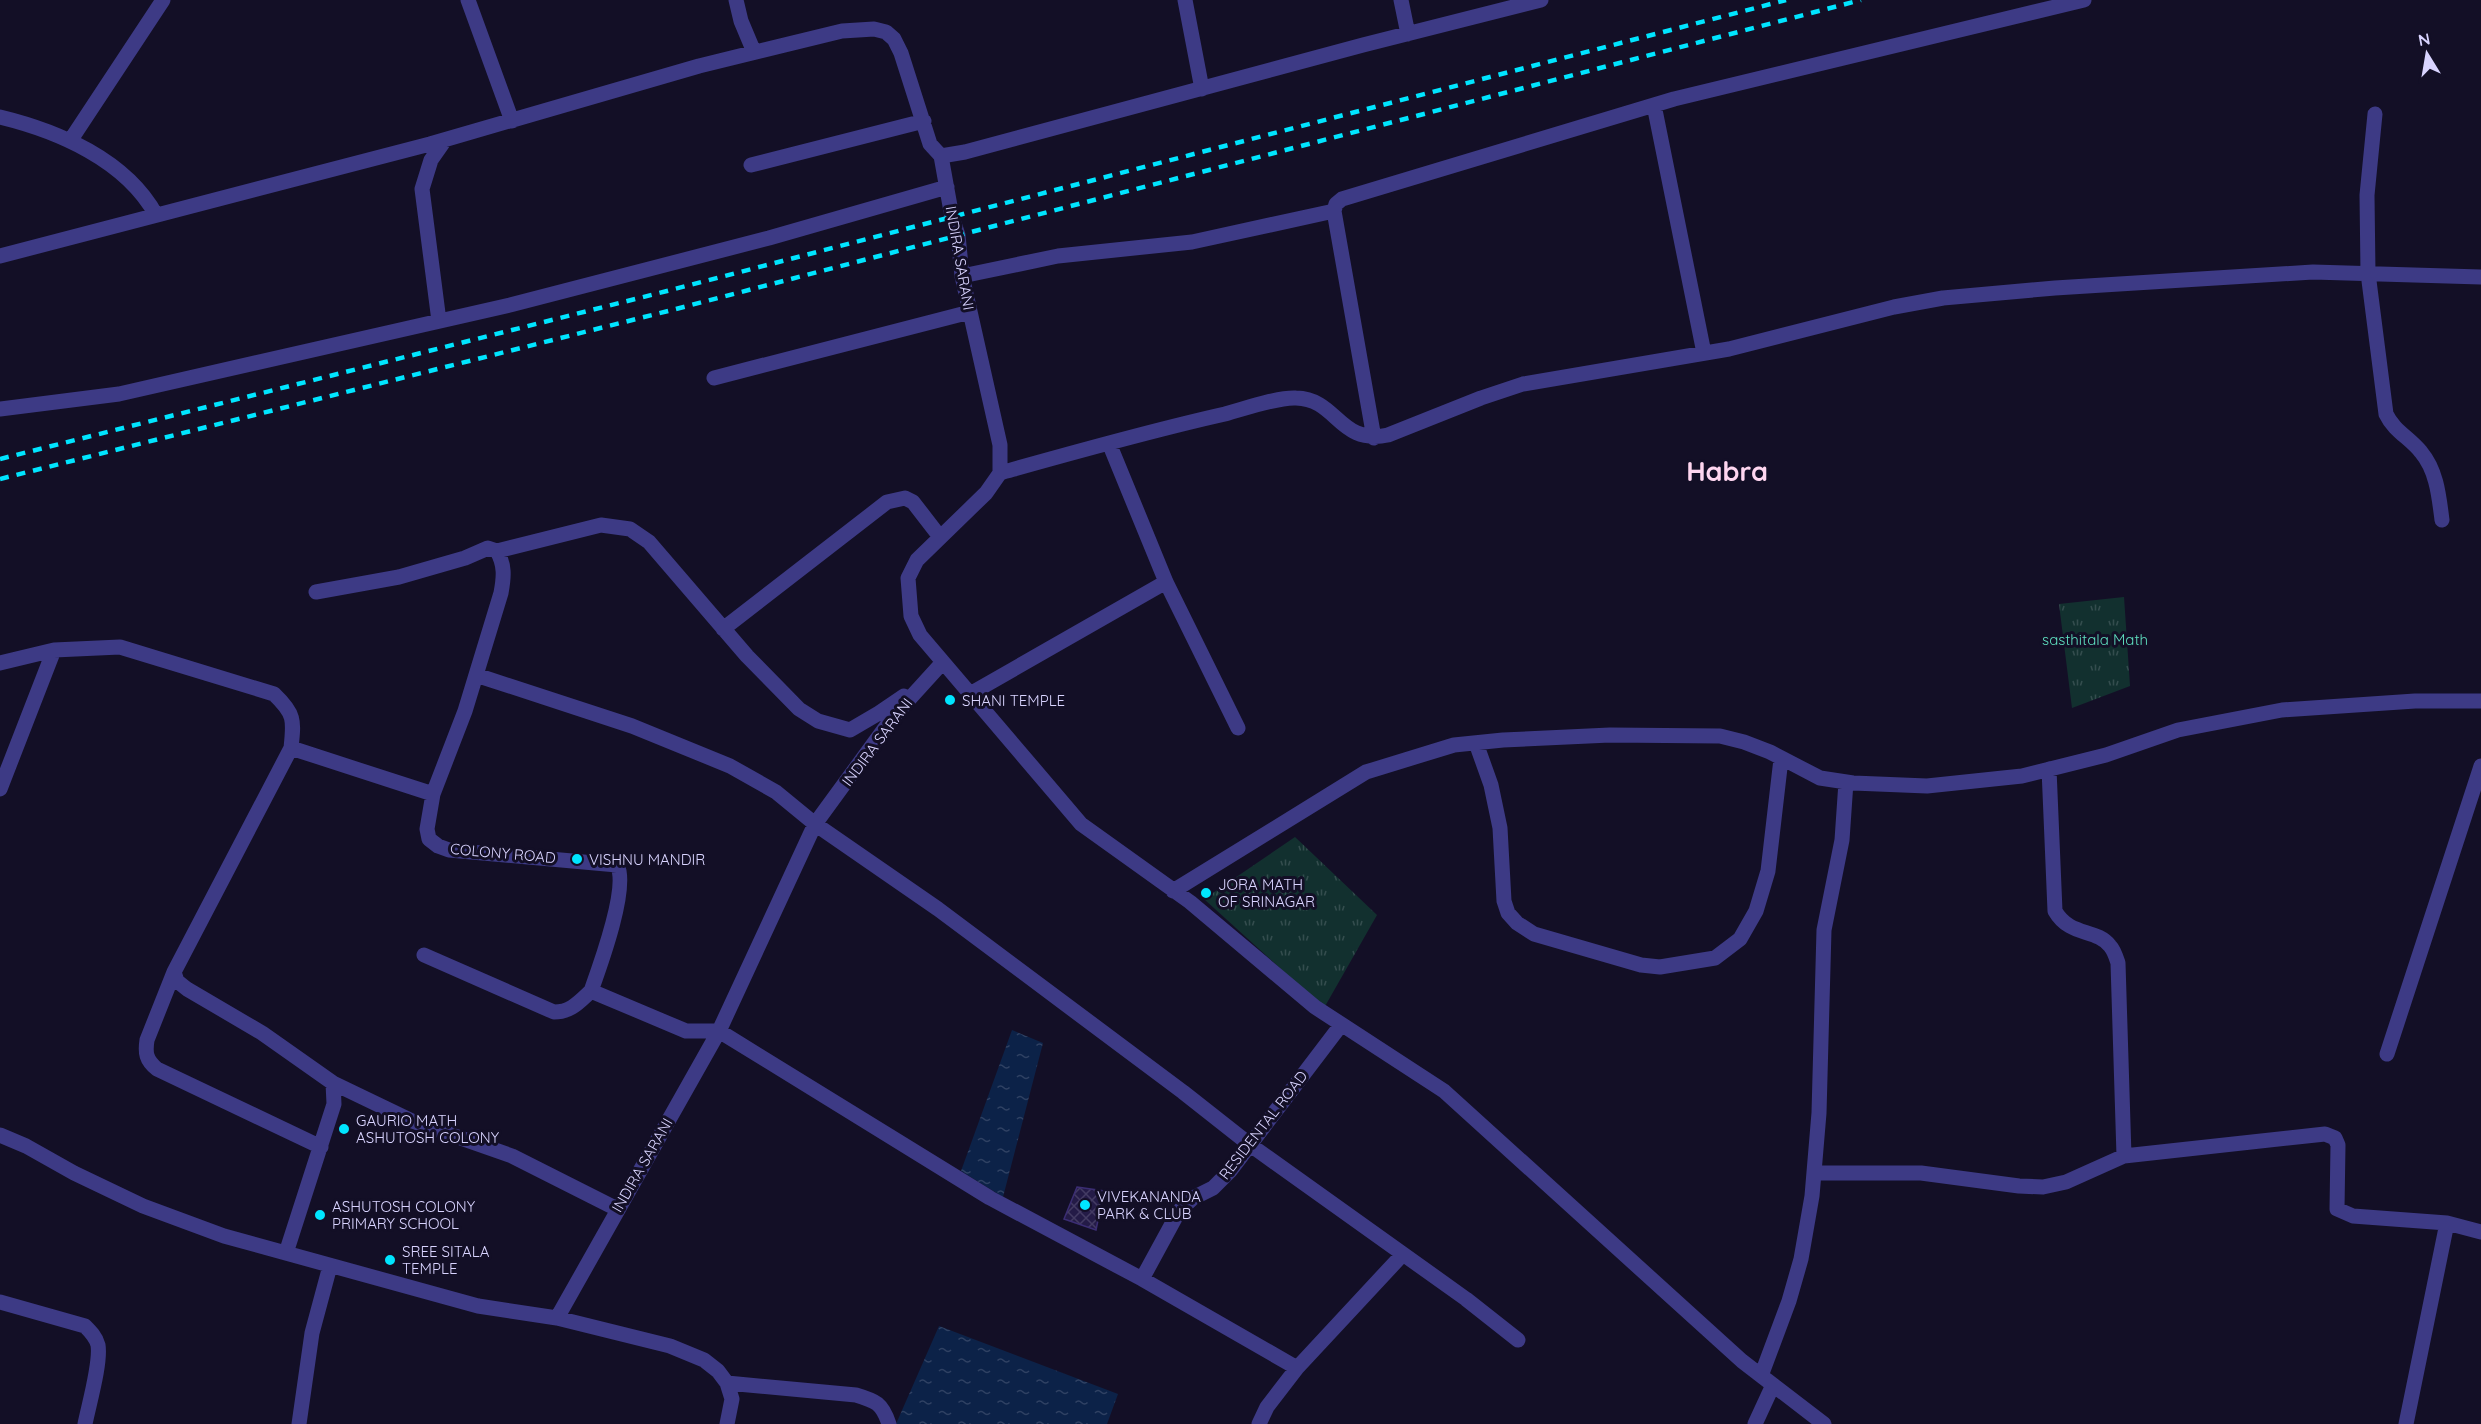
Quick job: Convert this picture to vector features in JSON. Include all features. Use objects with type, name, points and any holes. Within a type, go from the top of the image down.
[{"type":"street","points":[[70,141],[163,0]]},
{"type":"street","points":[[468,0],[512,121]]},
{"type":"street","points":[[0,256],[444,140],[754,52],[741,21],[736,0]]},
{"type":"street","points":[[1185,0],[1202,89]]},
{"type":"street","points":[[1401,0],[1408,34]]},
{"type":"street","points":[[941,156],[965,152],[1540,0]]},
{"type":"street","points":[[1374,438],[1334,211],[1336,204],[1342,199],[1654,105],[2084,0]]},
{"type":"street","name":"INDIRA SARANI","points":[[754,52],[842,31],[874,29],[894,39],[901,53],[930,144],[941,156],[958,235],[962,276],[999,445],[1000,473]]},
{"type":"street","points":[[1654,105],[1704,353]]},
{"type":"street","points":[[2375,114],[2367,195],[2368,273],[2386,414],[2391,424],[2422,453],[2430,465],[2437,487],[2442,520]]},
{"type":"street","points":[[0,117],[18,121],[70,141],[111,165],[145,196],[156,215]]},
{"type":"street","points":[[751,165],[924,121]]},
{"type":"street","points":[[439,321],[422,189],[431,160],[444,140]]},
{"type":"street","points":[[0,409],[119,394],[439,321],[758,241],[947,187]]},
{"type":"street","points":[[962,276],[1058,256],[1192,242],[1334,211]]},
{"type":"street","points":[[1824,1424],[1767,1381],[1444,1091],[1315,1007],[1190,902],[1081,824],[920,635],[911,616],[908,578],[917,560],[986,493],[1000,473],[1293,397],[1319,403],[1359,435],[1374,438],[1388,435],[1523,384],[1704,353],[1767,340],[1894,307],[1943,298],[2055,288],[2313,272],[2481,277]]},
{"type":"street","points":[[714,378],[970,312]]},
{"type":"street","points":[[1109,443],[1166,582],[1238,728]]},
{"type":"street","points":[[723,628],[887,502],[905,498],[913,502],[940,537]]},
{"type":"street","points":[[316,592],[399,577],[465,558],[488,548],[496,551],[593,526],[618,525],[630,529],[649,542],[723,628],[799,709],[818,721],[849,730],[879,713],[927,679]]},
{"type":"street","points":[[291,748],[433,794],[465,711],[503,580],[503,562],[496,551]]},
{"type":"street","points":[[970,694],[1166,582]]},
{"type":"street","points":[[0,663],[54,650],[120,647],[274,694],[288,707],[294,720],[291,748],[174,972],[147,1040],[145,1052],[148,1062],[157,1069],[321,1147]]},
{"type":"street","points":[[0,789],[54,650]]},
{"type":"street","name":"INDIRA SARANI","points":[[557,1318],[718,1031],[815,824],[893,717],[942,662]]},
{"type":"street","points":[[476,675],[632,726],[730,766],[776,792],[815,824],[938,909],[1174,1085],[1249,1144],[1466,1299],[1518,1340]]},
{"type":"street","points":[[1173,891],[1366,772],[1454,746],[1610,735],[1720,736],[1744,742],[1820,778],[1846,782],[1927,786],[2022,776],[2106,755],[2178,730],[2282,710],[2415,701],[2481,701]]},
{"type":"street","points":[[1476,743],[1491,784],[1500,828],[1504,901],[1508,913],[1516,923],[1534,934],[1641,965],[1660,967],[1699,962],[1720,955],[1740,939],[1756,911],[1768,871],[1781,759]]},
{"type":"street","points":[[2387,1054],[2481,766]]},
{"type":"street","points":[[2049,769],[2055,911],[2061,923],[2105,940],[2112,948],[2118,963],[2124,1156]]},
{"type":"street","points":[[1755,1424],[1801,1259],[1815,1173],[1823,1032],[1824,930],[1842,840],[1846,782]]},
{"type":"street","name":"COLONY ROAD","points":[[433,794],[427,829],[429,839],[438,846],[449,850],[617,865],[620,877],[612,926],[591,991]]},
{"type":"street","points":[[424,955],[554,1012],[564,1012],[573,1008],[591,991],[686,1031],[718,1031],[990,1198],[1142,1280],[1297,1368]]},
{"type":"street","points":[[174,972],[177,981],[187,989],[262,1033],[333,1083],[412,1121],[512,1156],[617,1209]]},
{"type":"street","name":"RESIDENTAL ROAD","points":[[1142,1280],[1179,1211],[1192,1198],[1213,1188],[1230,1171],[1341,1025]]},
{"type":"street","points":[[286,1253],[335,1098],[333,1083]]},
{"type":"street","points":[[1815,1173],[1921,1173],[2043,1187],[2066,1182],[2124,1156],[2325,1134],[2335,1138],[2338,1145],[2337,1209],[2353,1216],[2447,1223],[2481,1232]]},
{"type":"street","points":[[0,1135],[144,1206],[224,1236],[478,1306],[557,1318],[670,1346],[704,1360],[718,1371],[727,1383],[732,1399],[727,1424]]},
{"type":"street","points":[[2406,1424],[2447,1223]]},
{"type":"street","points":[[1259,1424],[1268,1407],[1297,1368],[1403,1254]]},
{"type":"street","points":[[299,1424],[312,1333],[330,1266]]},
{"type":"street","points":[[0,1302],[85,1326],[91,1331],[98,1343],[98,1355],[85,1424]]},
{"type":"street","points":[[727,1383],[856,1395],[880,1405],[889,1424]]},
{"type":"green space","name":"sasthitala Math","points":[[2124,597],[2130,686],[2072,708],[2059,604]]},
{"type":"green space","points":[[1295,837],[1377,915],[1324,1008],[1204,899]]},
{"type":"water","points":[[1012,1030],[1043,1043],[1003,1197],[961,1171]]},
{"type":"water","points":[[939,1326],[1118,1394],[1107,1424],[896,1424]]},
{"type":"building","name":"VIVEKANANDA PARK & CLUB","points":[[1077,1187],[1104,1191],[1096,1230],[1064,1219]]},
{"type":"railway","points":[[0,459],[667,291],[1786,0]]},
{"type":"railway","points":[[0,479],[672,310],[1861,0]]},
{"type":"place","name":"SHANI TEMPLE","points":[[950,700]]},
{"type":"place","name":"VISHNU MANDIR","points":[[577,859]]},
{"type":"place","name":"JORA MATH OF SRINAGAR","points":[[1206,893]]},
{"type":"place","name":"GAURIO MATH ASHUTOSH COLONY","points":[[344,1129]]},
{"type":"place","name":"VIVEKANANDA PARK & CLUB","points":[[1085,1205]]},
{"type":"place","name":"ASHUTOSH COLONY PRIMARY SCHOOL","points":[[320,1215]]},
{"type":"place","name":"SREE SITALA TEMPLE","points":[[390,1260]]},
{"type":"district","name":"Habra","points":[[1727,471]]}]
